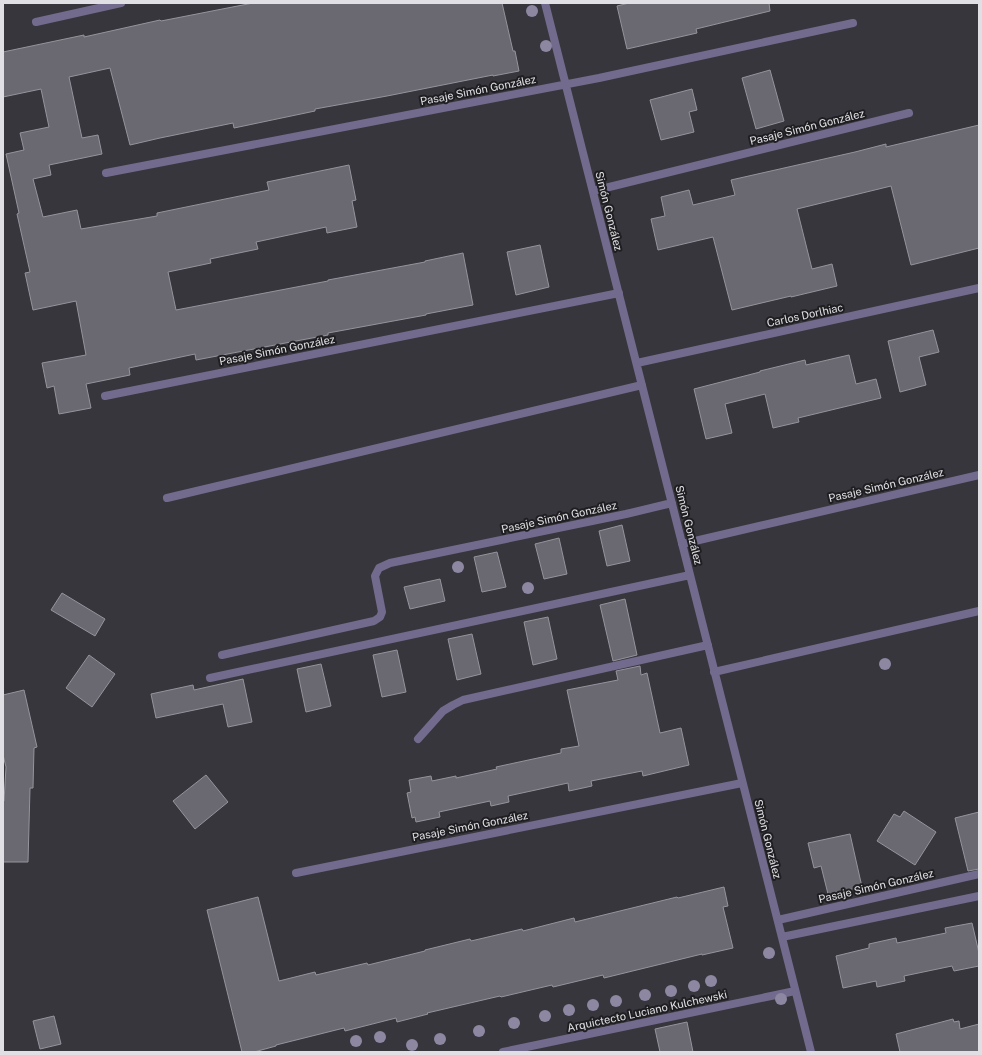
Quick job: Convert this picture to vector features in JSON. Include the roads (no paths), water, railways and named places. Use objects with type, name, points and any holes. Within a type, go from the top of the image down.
[{"type":"street","points":[[36,22],[121,3]]},
{"type":"street","name":"Simón González","points":[[545,3],[811,1052]]},
{"type":"street","name":"Pasaje Simón González","points":[[106,173],[566,84],[853,23]]},
{"type":"street","name":"Pasaje Simón González","points":[[593,191],[909,113]]},
{"type":"street","name":"Carlos Dorlhiac","points":[[637,363],[979,288]]},
{"type":"street","name":"Pasaje Simón González","points":[[105,396],[619,293]]},
{"type":"street","points":[[166,498],[642,385]]},
{"type":"street","name":"Pasaje Simón González","points":[[682,544],[979,475]]},
{"type":"street","name":"Pasaje Simón González","points":[[222,656],[374,621],[380,617],[382,612],[375,576],[380,568],[390,563],[672,504]]},
{"type":"street","points":[[210,678],[690,575]]},
{"type":"street","points":[[714,672],[979,611]]},
{"type":"street","points":[[418,739],[443,711],[453,704],[464,700],[708,645]]},
{"type":"street","name":"Pasaje Simón González","points":[[296,873],[742,783]]},
{"type":"street","name":"Pasaje Simón González","points":[[778,920],[979,874]]},
{"type":"street","points":[[782,937],[979,896]]},
{"type":"street","name":"Arquictecto Luciano Kulchewski","points":[[503,1052],[795,991]]}]
